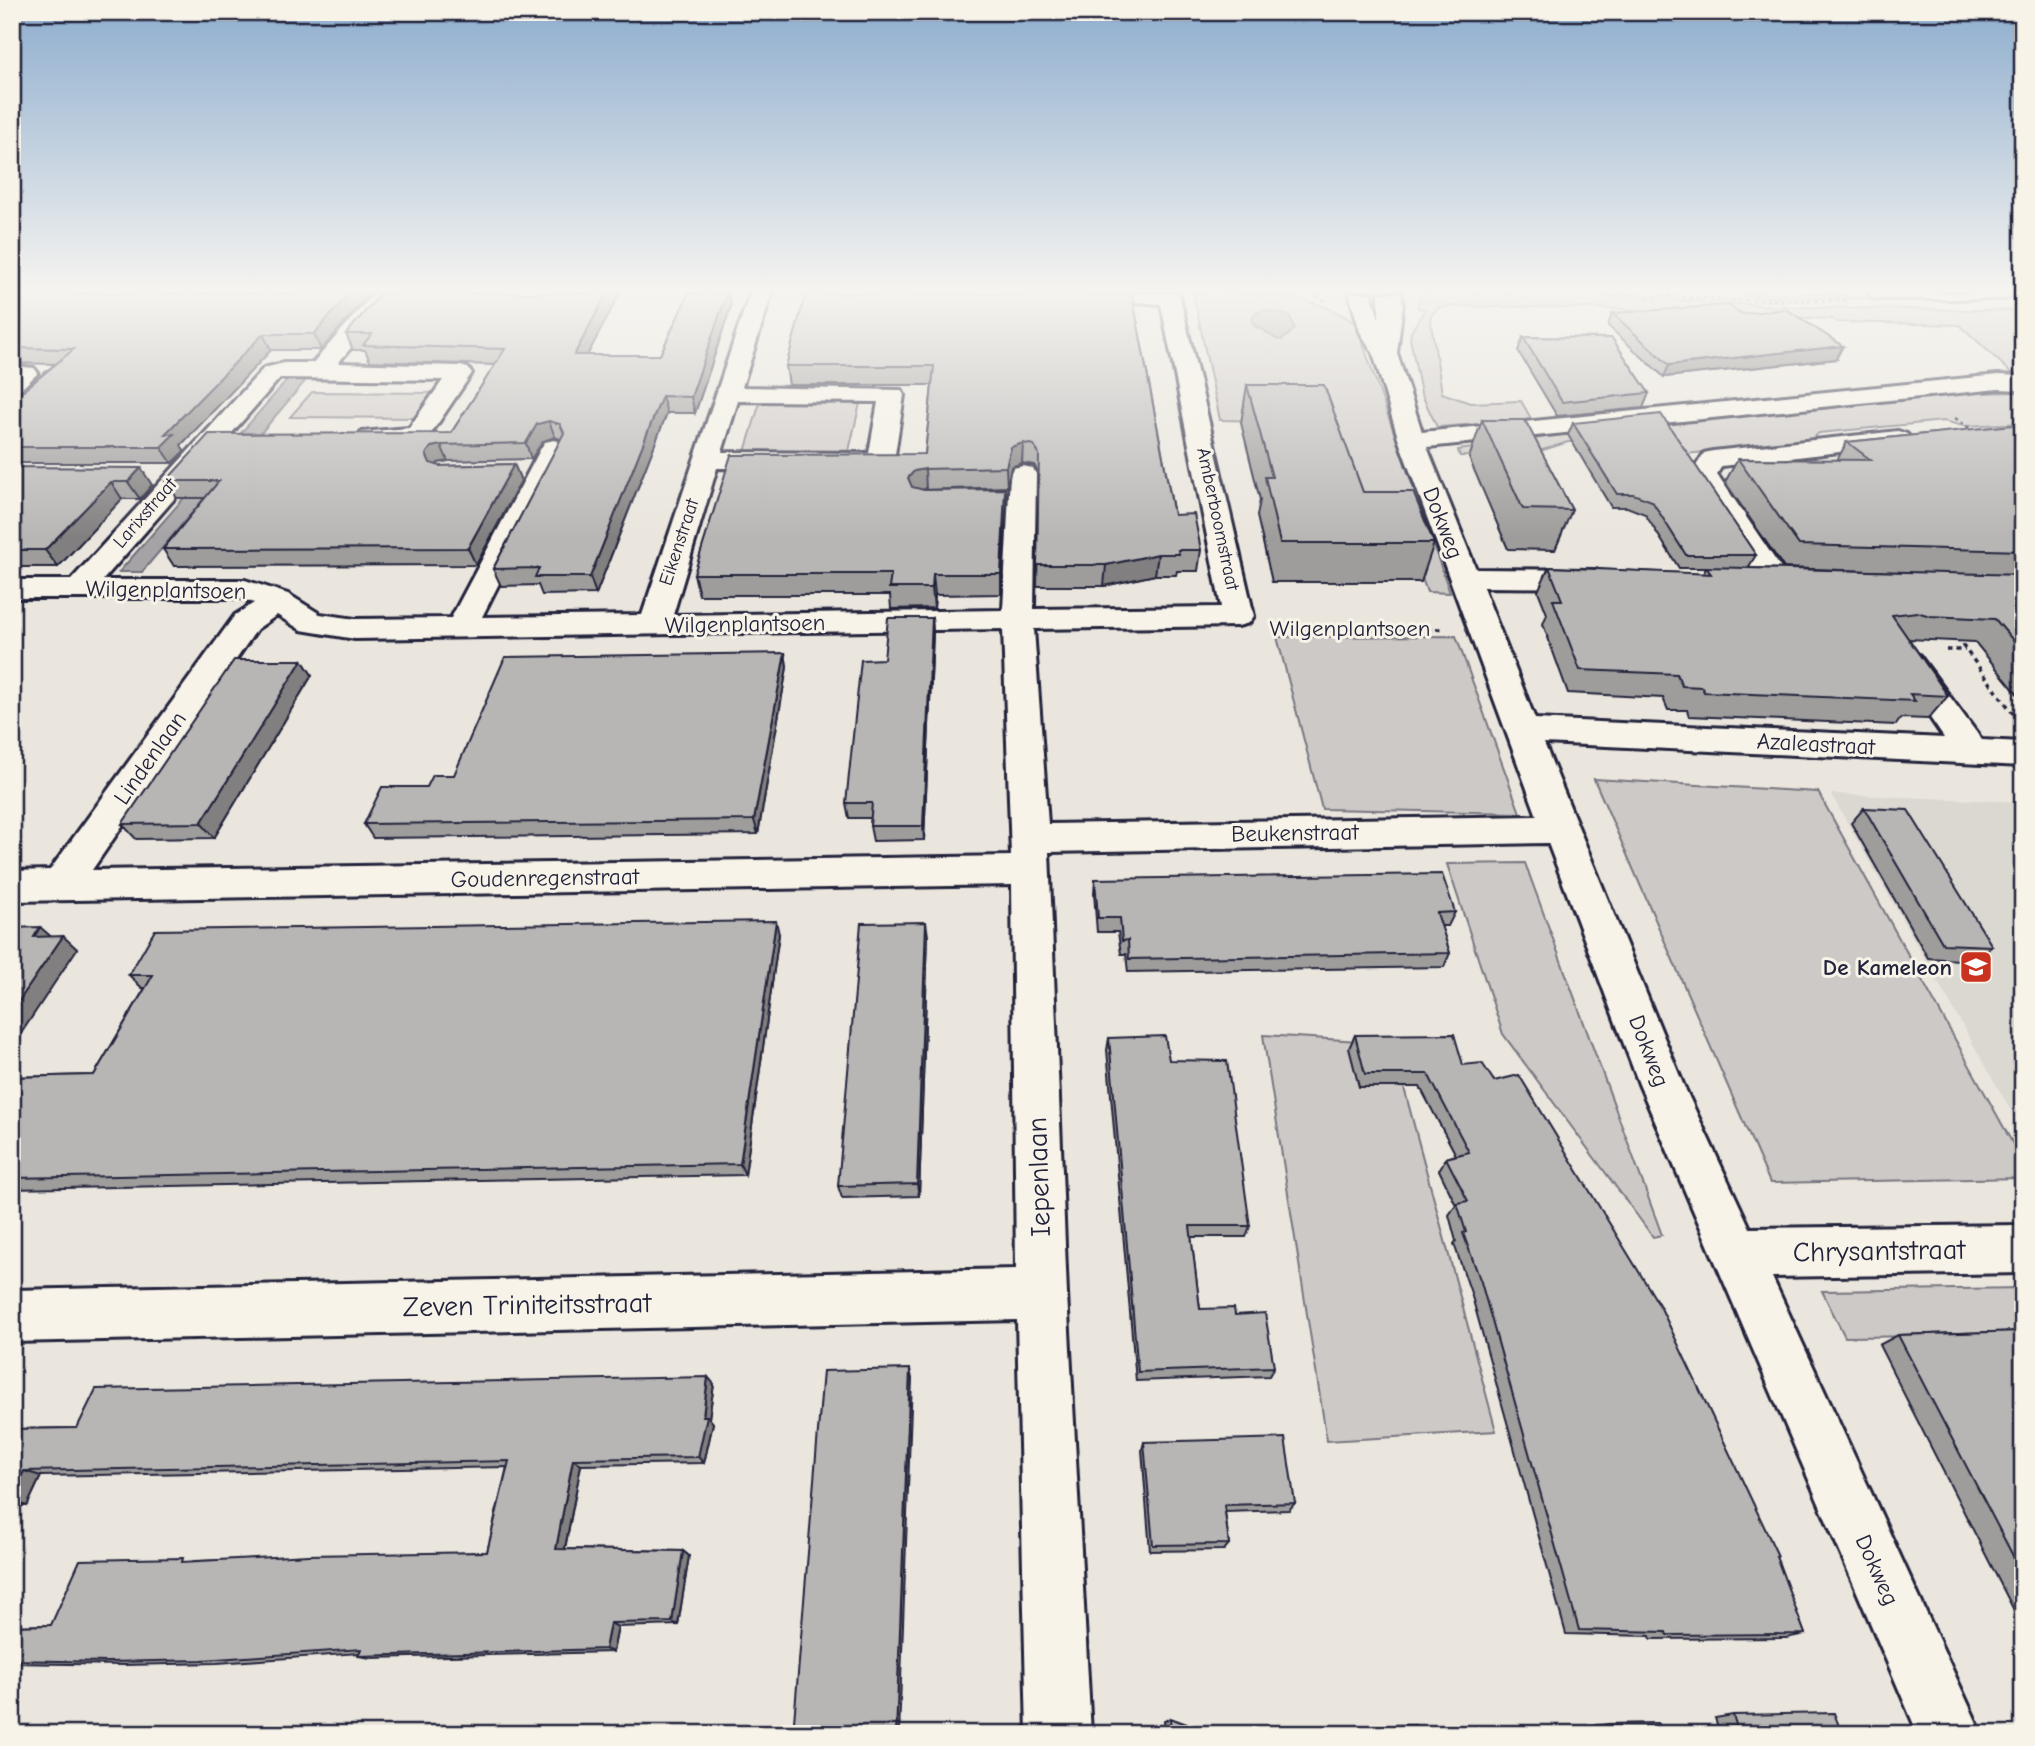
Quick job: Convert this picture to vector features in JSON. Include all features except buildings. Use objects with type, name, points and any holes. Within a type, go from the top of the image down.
[{"type":"street","name":"Larixstraat","points":[[80,588],[166,474],[211,439],[271,374]]},
{"type":"street","name":"Larixstraat","points":[[351,437],[417,436],[459,374]]},
{"type":"street","name":"Eikenstraat","points":[[655,626],[734,374]]},
{"type":"street","name":"Amberboomstraat","points":[[1187,374],[1238,616]]},
{"type":"street","name":"Dokweg","points":[[1392,374],[1412,441],[1521,730],[1661,1084],[1950,1734]]},
{"type":"street","points":[[1412,441],[1998,382],[2023,383]]},
{"type":"street","points":[[706,460],[881,461],[892,395],[728,394]]},
{"type":"street","points":[[1773,580],[1704,474],[1713,459],[1972,430]]},
{"type":"street","points":[[211,439],[247,438]]},
{"type":"street","points":[[461,628],[536,463]]},
{"type":"street","name":"Iepenlaan","points":[[1013,490],[1030,854],[1042,1294],[1059,1734]]},
{"type":"street","points":[[1464,578],[1626,579]]},
{"type":"street","name":"Wilgenplantsoen","points":[[12,589],[245,589],[277,601],[312,623],[330,628],[655,626],[1238,616]]},
{"type":"street","name":"Lindenlaan","points":[[61,885],[246,622],[277,601]]},
{"type":"street","points":[[1898,648],[1972,751]]},
{"type":"street","name":"Azaleastraat","points":[[1521,730],[2023,754]]},
{"type":"street","name":"Beukenstraat","points":[[1030,854],[1559,829]]},
{"type":"street","name":"Goudenregenstraat","points":[[61,885],[1030,854]]},
{"type":"street","points":[[12,886],[61,885]]},
{"type":"street","name":"Chrysantstraat","points":[[1735,1253],[2023,1249]]},
{"type":"street","name":"Zeven Triniteitsstraat","points":[[12,1316],[1042,1294]]},
{"type":"path","points":[[1948,414],[1972,430]]},
{"type":"path","name":"Wilgenplantsoen","points":[[1238,616],[1265,631],[1483,628]]},
{"type":"path","points":[[1950,628],[2023,726]]},
{"type":"shaded area","points":[[1210,374],[1374,374],[1450,593],[1427,592],[1404,529],[1354,529],[1321,422],[1220,420]]},
{"type":"shaded area","points":[[1417,374],[1439,374],[1442,393],[1470,403],[1521,401],[1532,420],[1437,427],[1421,393]]},
{"type":"shaded area","points":[[288,379],[307,379],[261,433],[241,433]]},
{"type":"shaded area","points":[[312,392],[441,393],[424,418],[290,417]]},
{"type":"shaded area","points":[[2023,392],[2023,423],[1963,426],[1944,421],[1819,433],[1809,441],[1677,455],[1668,442],[1568,442],[1521,457],[1460,456],[1458,450],[1623,426],[1904,395]]},
{"type":"shaded area","points":[[761,399],[861,399],[848,455],[744,455]]},
{"type":"shaded area","points":[[225,451],[244,451],[142,572],[119,572]]},
{"type":"shaded area","points":[[1456,636],[1520,813],[1322,809],[1277,637]]},
{"type":"shaded area","points":[[1594,779],[1818,792],[2023,1162],[2023,1178],[1770,1183]]},
{"type":"shaded area","name":"De Kameleon","points":[[1831,794],[2023,802],[2023,1132]]},
{"type":"shaded area","points":[[1525,863],[1662,1235],[1653,1237],[1503,1034],[1447,864]]},
{"type":"shaded area","points":[[1263,1035],[1392,1043],[1496,1431],[1327,1441]]},
{"type":"shaded area","points":[[2023,1288],[2023,1335],[1845,1337],[1822,1291]]},
{"type":"place","name":"De Kameleon","points":[[1976,967]]}]
